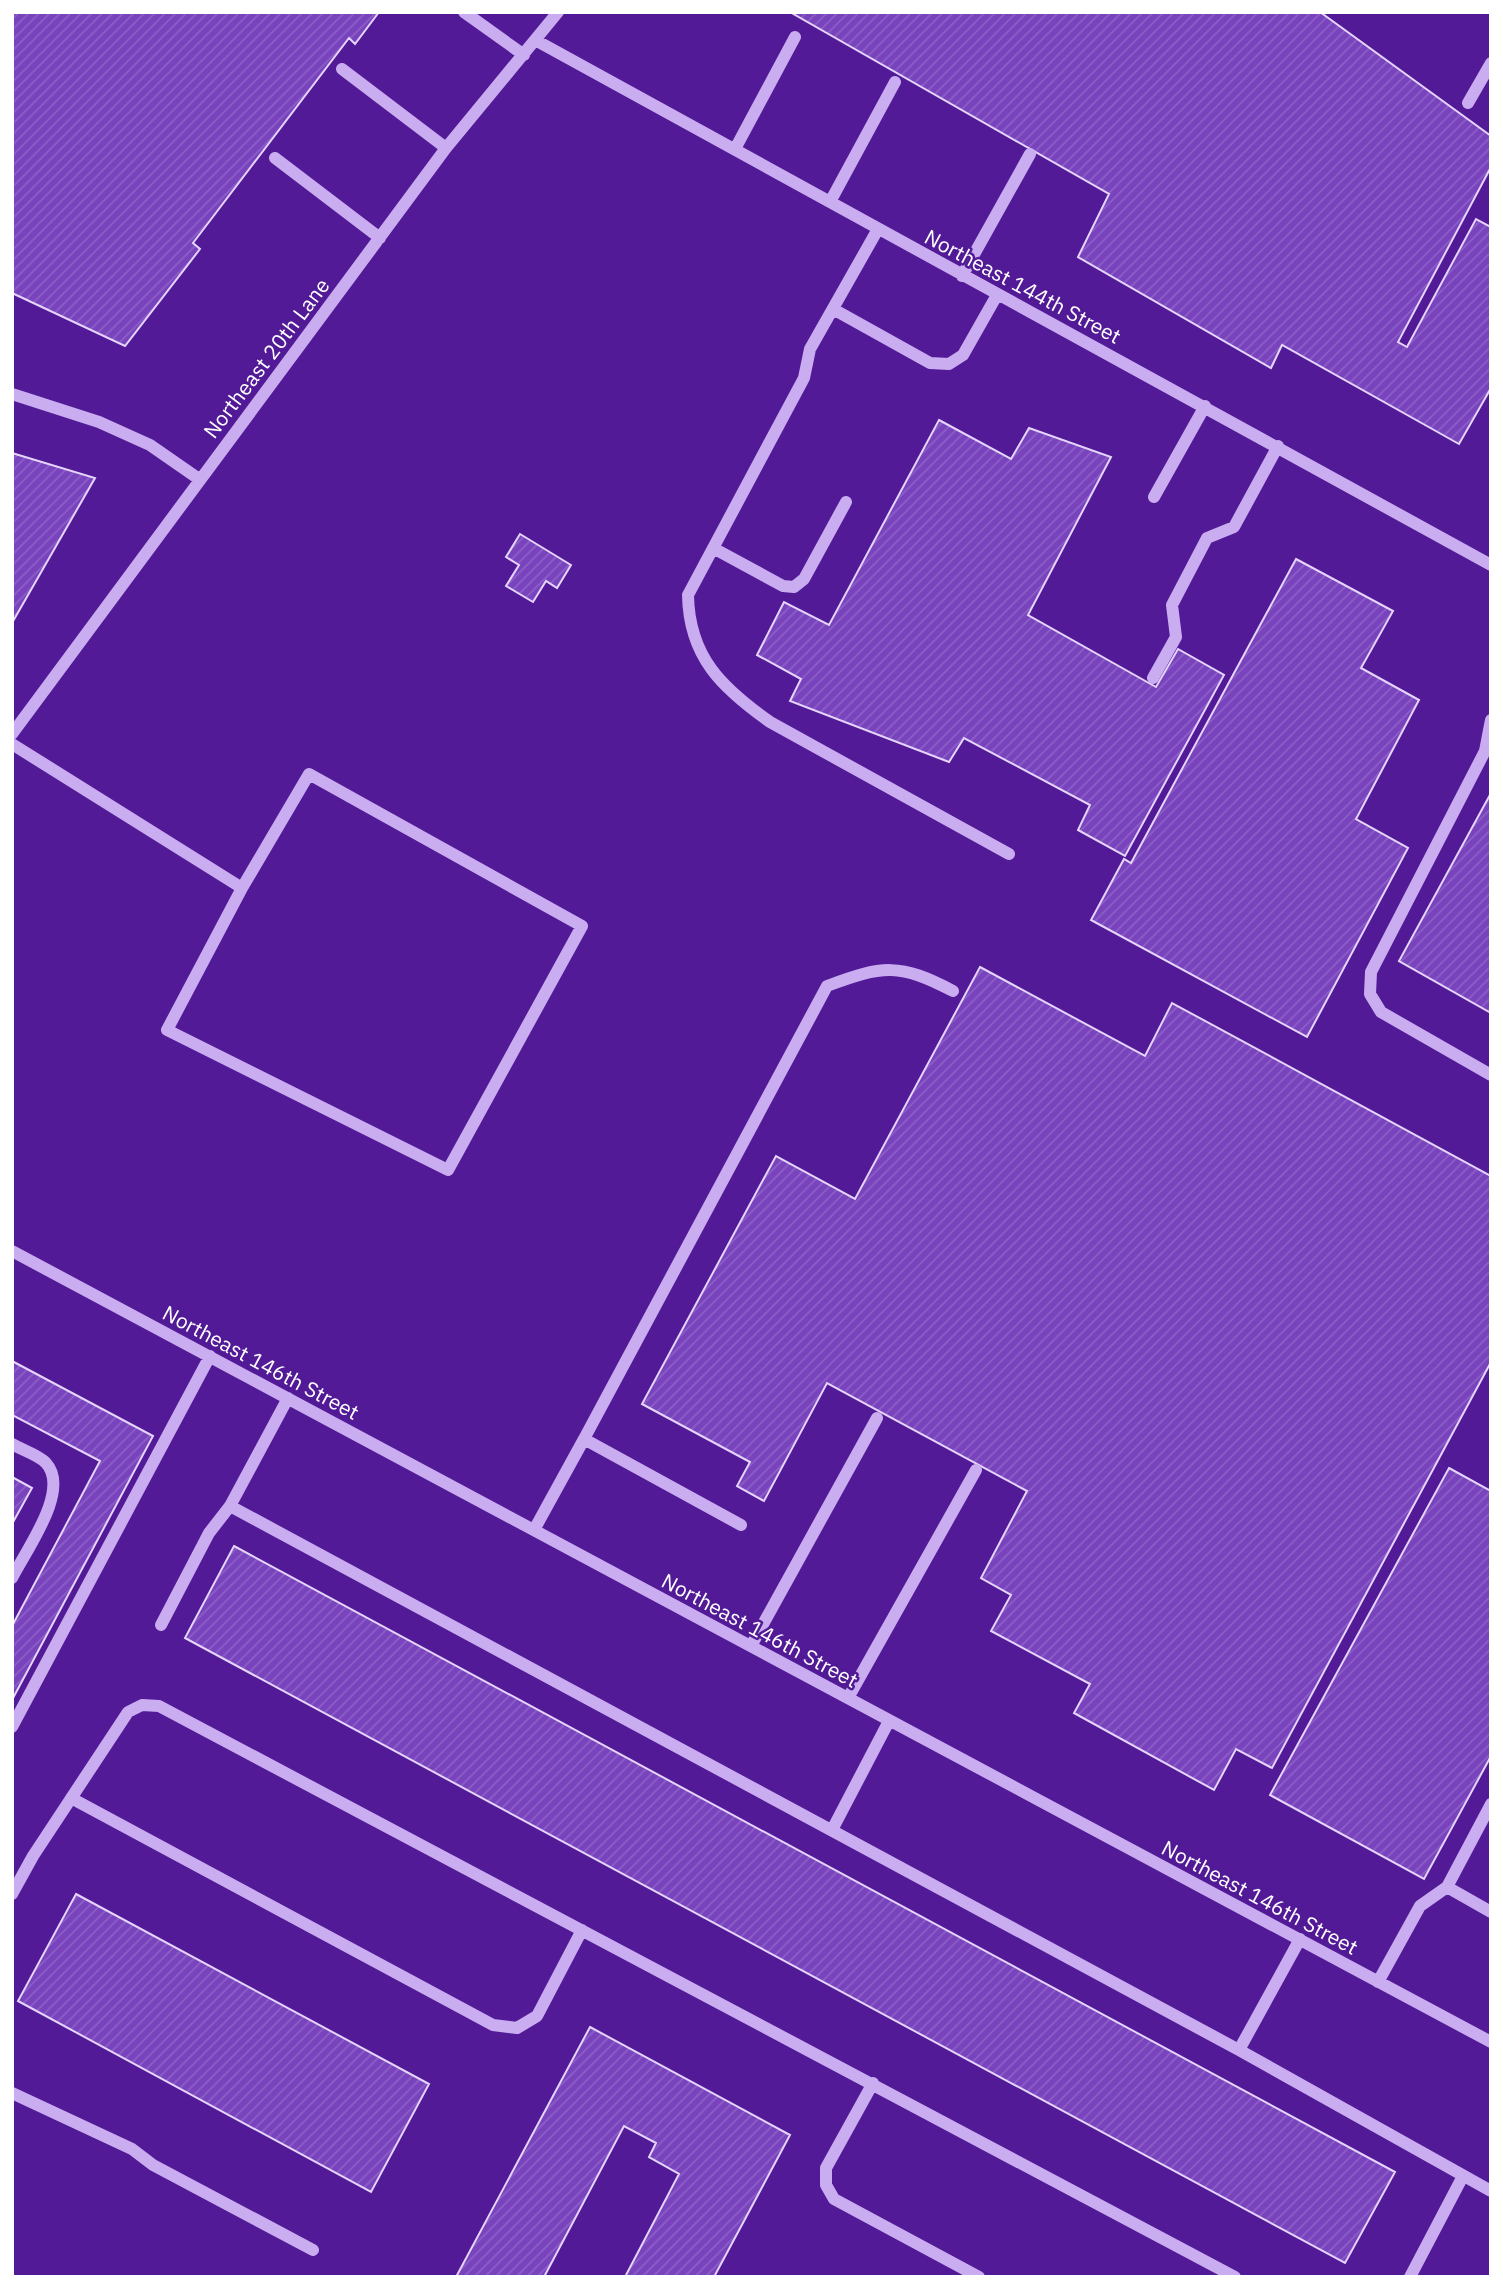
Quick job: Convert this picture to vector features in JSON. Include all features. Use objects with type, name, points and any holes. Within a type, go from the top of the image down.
[{"type":"street","points":[[464,12],[524,55]]},
{"type":"street","name":"Northeast 20th Lane","points":[[12,734],[446,148],[537,41],[558,12]]},
{"type":"street","points":[[735,149],[795,37]]},
{"type":"street","name":"Northeast 144th Street","points":[[537,41],[1491,565]]},
{"type":"street","points":[[1468,103],[1491,63]]},
{"type":"street","points":[[342,69],[446,148]]},
{"type":"street","points":[[830,202],[895,82]]},
{"type":"street","points":[[962,276],[1030,154]]},
{"type":"street","points":[[275,158],[380,238]]},
{"type":"street","points":[[878,229],[810,349],[804,378],[688,595],[688,622],[695,647],[744,704],[770,722],[1009,854]]},
{"type":"street","points":[[833,309],[930,363],[949,364],[963,355],[997,295]]},
{"type":"street","points":[[12,394],[99,422],[140,440],[199,479]]},
{"type":"street","points":[[1154,497],[1205,406]]},
{"type":"street","points":[[1153,678],[1176,637],[1172,605],[1207,537],[1234,527],[1278,446]]},
{"type":"street","points":[[713,548],[783,586],[794,587],[804,579],[846,502]]},
{"type":"street","points":[[1491,720],[1485,751],[1371,972],[1370,994],[1381,1012],[1491,1075]]},
{"type":"street","points":[[12,744],[242,888]]},
{"type":"street","points":[[309,774],[582,926],[448,1170],[167,1030],[242,888],[309,774]]},
{"type":"street","points":[[534,1530],[827,986],[856,975],[887,969],[919,973],[953,991]]},
{"type":"street","name":"Northeast 146th Street","points":[[12,1251],[1491,2042]]},
{"type":"street","points":[[12,1727],[210,1356]]},
{"type":"street","points":[[161,1625],[209,1533],[230,1506],[288,1398]]},
{"type":"street","points":[[751,1646],[877,1418]]},
{"type":"street","points":[[584,1439],[741,1525]]},
{"type":"street","points":[[12,1444],[46,1462],[55,1480],[54,1498],[12,1578]]},
{"type":"street","points":[[848,1698],[976,1470]]},
{"type":"street","points":[[230,1506],[1239,2050],[1491,2191]]},
{"type":"street","points":[[12,1894],[128,1712],[142,1705],[159,1706],[1235,2277]]},
{"type":"street","points":[[832,1830],[889,1721]]},
{"type":"street","points":[[71,1798],[493,2025],[517,2028],[537,2016],[582,1930]]},
{"type":"street","points":[[1378,1982],[1420,1906],[1447,1887],[1491,1804]]},
{"type":"street","points":[[1447,1887],[1491,1912]]},
{"type":"street","points":[[1239,2050],[1300,1939]]},
{"type":"street","points":[[873,2083],[826,2168],[826,2185],[834,2199],[979,2277]]},
{"type":"street","points":[[12,2093],[132,2149],[153,2165],[313,2250]]},
{"type":"street","points":[[1409,2277],[1463,2176]]},
{"type":"building","points":[[12,12],[379,12],[355,44],[349,38],[193,243],[200,249],[125,346],[12,293]]},
{"type":"building","points":[[790,12],[1320,12],[1491,136],[1491,167],[1398,342],[1407,347],[1476,219],[1491,227],[1491,388],[1459,444],[1282,345],[1271,368],[1078,257],[1109,194]]},
{"type":"building","points":[[939,420],[1011,459],[1029,428],[1111,457],[1028,615],[1156,687],[1178,649],[1224,675],[1125,856],[1078,830],[1090,805],[964,738],[949,762],[790,701],[801,679],[757,655],[784,602],[829,625]]},
{"type":"building","points":[[12,453],[95,478],[12,623]]},
{"type":"building","points":[[520,534],[571,565],[557,588],[546,581],[533,602],[506,586],[519,565],[506,557]]},
{"type":"building","points":[[1296,559],[1393,611],[1361,668],[1419,700],[1356,819],[1408,848],[1307,1037],[1091,920],[1124,859],[1131,863]]},
{"type":"building","points":[[1491,793],[1491,1013],[1399,961]]},
{"type":"building","points":[[980,967],[1145,1056],[1172,1003],[1491,1176],[1491,1362],[1272,1768],[1236,1749],[1214,1790],[1074,1713],[1090,1684],[991,1631],[1011,1595],[981,1578],[1027,1491],[827,1383],[764,1501],[737,1486],[750,1462],[642,1404],[776,1156],[855,1199]]},
{"type":"building","points":[[12,1361],[153,1436],[12,1700],[12,1626],[100,1461],[12,1415]]},
{"type":"building","points":[[1449,1468],[1491,1491],[1491,1756],[1424,1879],[1270,1795]]},
{"type":"building","points":[[12,1477],[32,1488],[12,1524]]},
{"type":"building","points":[[234,1546],[1395,2172],[1345,2263],[185,1638]]},
{"type":"building","points":[[76,1894],[429,2084],[371,2192],[18,2001]]},
{"type":"building","points":[[590,2027],[790,2135],[714,2277],[625,2277],[679,2174],[649,2157],[656,2143],[624,2126],[544,2277],[456,2277]]}]
